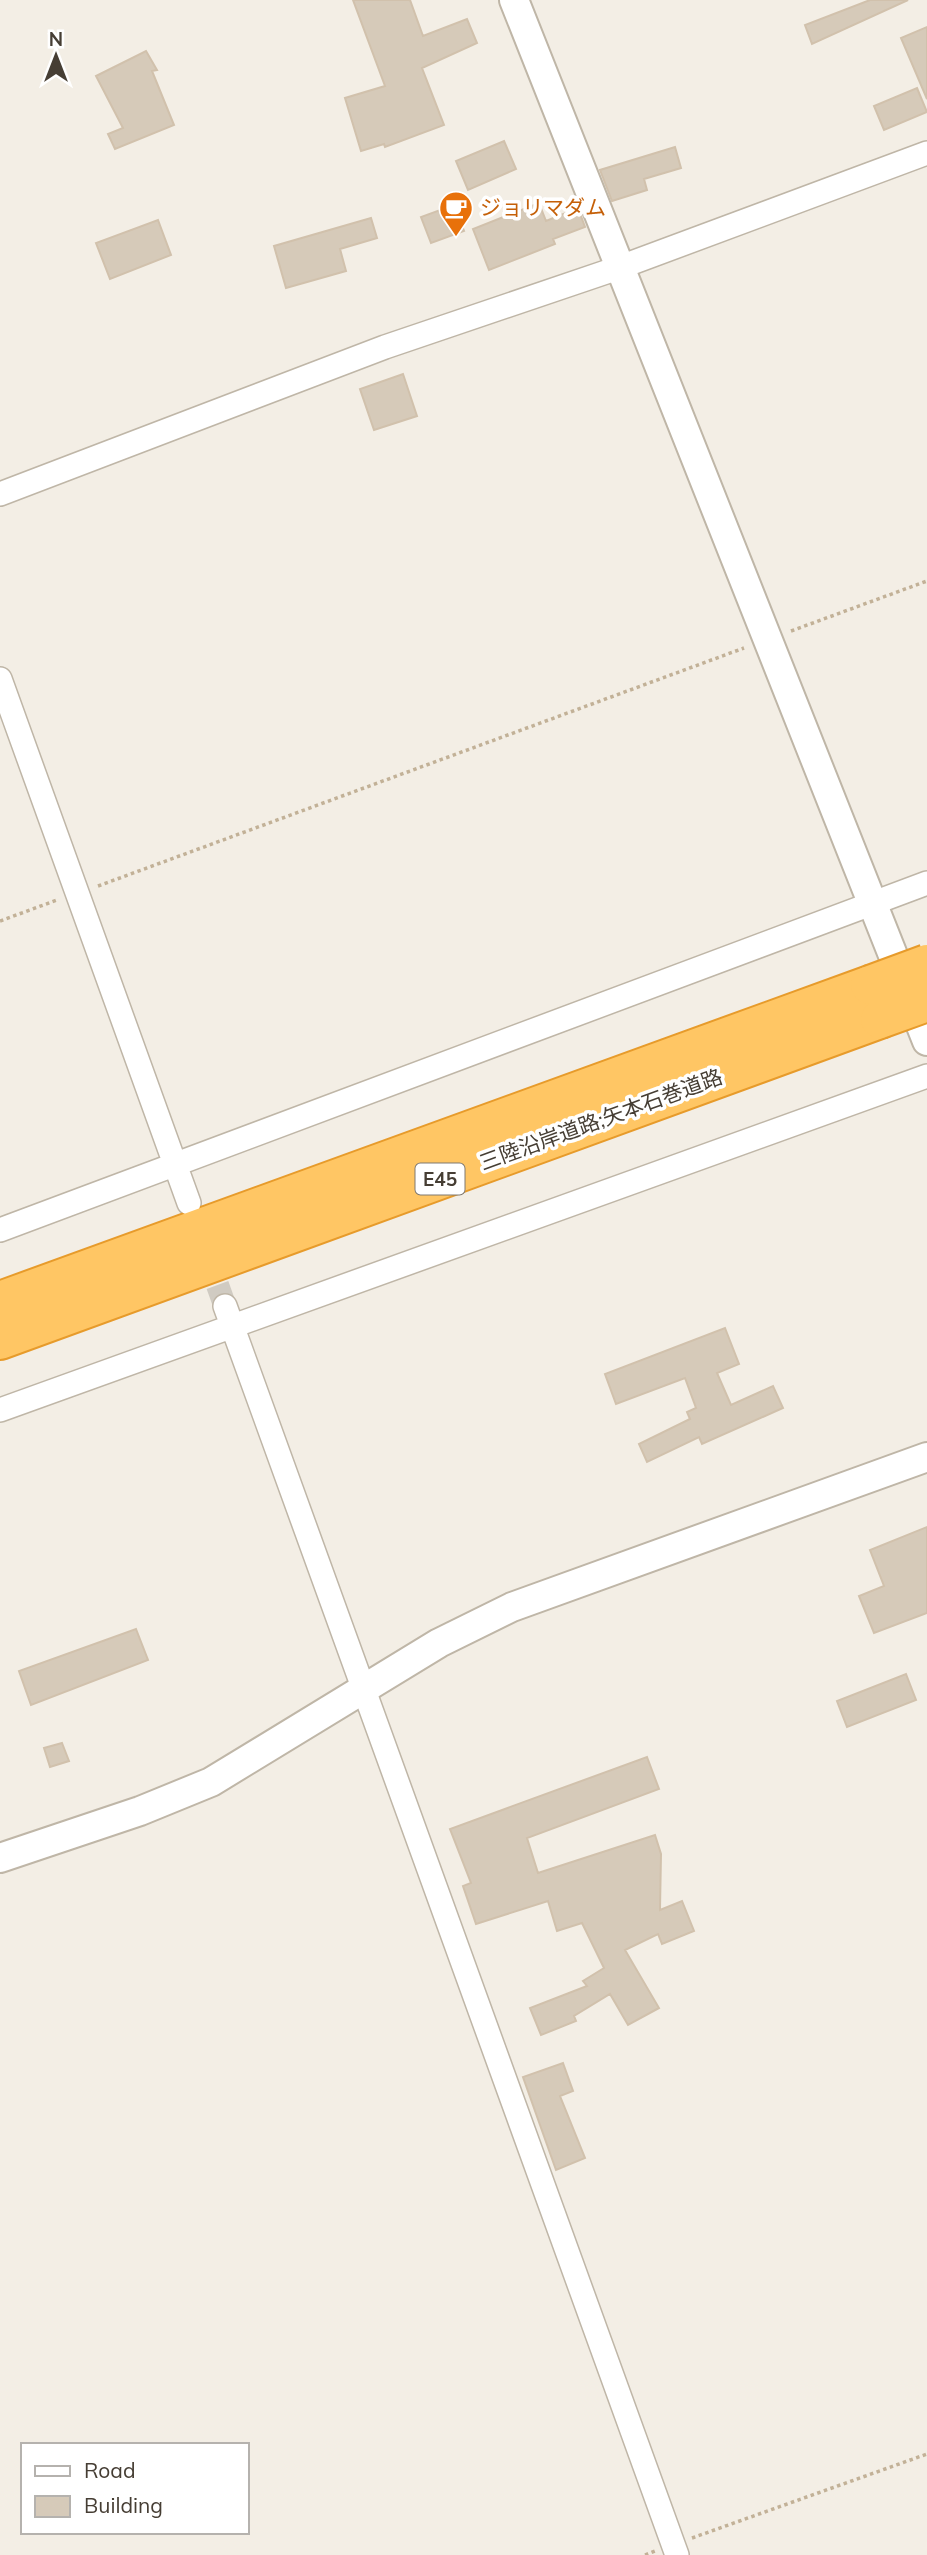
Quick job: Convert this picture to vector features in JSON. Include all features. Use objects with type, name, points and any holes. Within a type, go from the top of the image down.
[{"type":"highway","name":"三陸沿岸道路;矢本石巻道路","points":[[0,1340],[875,1002],[927,964]]},
{"type":"highway","name":"三陸沿岸道路;矢本石巻道路","points":[[0,1301],[875,1002],[927,1002]]},
{"type":"street","points":[[514,0],[618,268],[927,1041]]},
{"type":"street","points":[[0,494],[385,347],[618,268],[927,153]]},
{"type":"street","points":[[0,679],[188,1203]]},
{"type":"street","points":[[0,1230],[927,883]]},
{"type":"street","points":[[0,1410],[228,1315],[927,1076]]},
{"type":"street","points":[[228,1315],[676,2550]]},
{"type":"street","points":[[0,1858],[141,1811],[211,1782],[439,1643],[512,1607],[587,1577],[927,1457]]},
{"type":"path","points":[[0,921],[927,581]]},
{"type":"path","points":[[676,2550],[927,2454]]},
{"type":"building","points":[[353,0],[410,0],[423,36],[467,19],[477,43],[422,68],[444,125],[385,147],[384,144],[361,151],[345,98],[385,86]]},
{"type":"building","points":[[870,0],[908,0],[812,44],[805,25]]},
{"type":"building","points":[[927,27],[927,99],[901,38]]},
{"type":"building","points":[[146,51],[157,70],[152,71],[174,125],[115,149],[108,134],[123,128],[96,76]]},
{"type":"building","points":[[917,88],[927,112],[884,130],[874,106]]},
{"type":"building","points":[[504,141],[516,169],[468,190],[456,161]]},
{"type":"building","points":[[675,147],[681,168],[644,179],[647,190],[612,201],[600,170]]},
{"type":"building","points":[[539,203],[546,221],[578,208],[585,227],[553,239],[555,244],[489,270],[473,229]]},
{"type":"building","points":[[454,205],[464,231],[431,243],[421,217]]},
{"type":"building","points":[[371,218],[377,238],[340,249],[346,271],[286,288],[274,246]]},
{"type":"building","points":[[158,220],[171,255],[110,279],[96,243]]},
{"type":"building","points":[[403,374],[417,416],[374,430],[360,389]]},
{"type":"building","points":[[725,1328],[739,1364],[717,1373],[731,1405],[773,1386],[783,1408],[702,1444],[699,1437],[647,1462],[639,1444],[690,1419],[687,1412],[696,1408],[685,1378],[616,1404],[605,1374]]},
{"type":"building","points":[[927,1527],[927,1613],[874,1633],[859,1596],[884,1586],[870,1550]]},
{"type":"building","points":[[136,1629],[148,1660],[31,1705],[19,1671]]},
{"type":"building","points":[[906,1674],[916,1700],[847,1727],[837,1701]]},
{"type":"building","points":[[62,1743],[69,1761],[50,1767],[44,1748]]},
{"type":"building","points":[[647,1757],[659,1789],[527,1838],[538,1873],[655,1835],[661,1854],[660,1910],[682,1901],[694,1931],[662,1944],[658,1934],[625,1950],[659,2008],[628,2025],[610,1994],[574,2016],[576,2021],[541,2035],[530,2008],[587,1986],[583,1981],[604,1968],[582,1923],[557,1931],[548,1901],[476,1924],[463,1886],[471,1883],[450,1829]]},
{"type":"building","points":[[563,2063],[573,2091],[560,2096],[585,2158],[556,2170],[523,2077]]},
{"type":"tunnel","points":[[206,1253],[225,1306]]},
{"type":"place","name":"ジョリマダム","points":[[456,238]]}]
